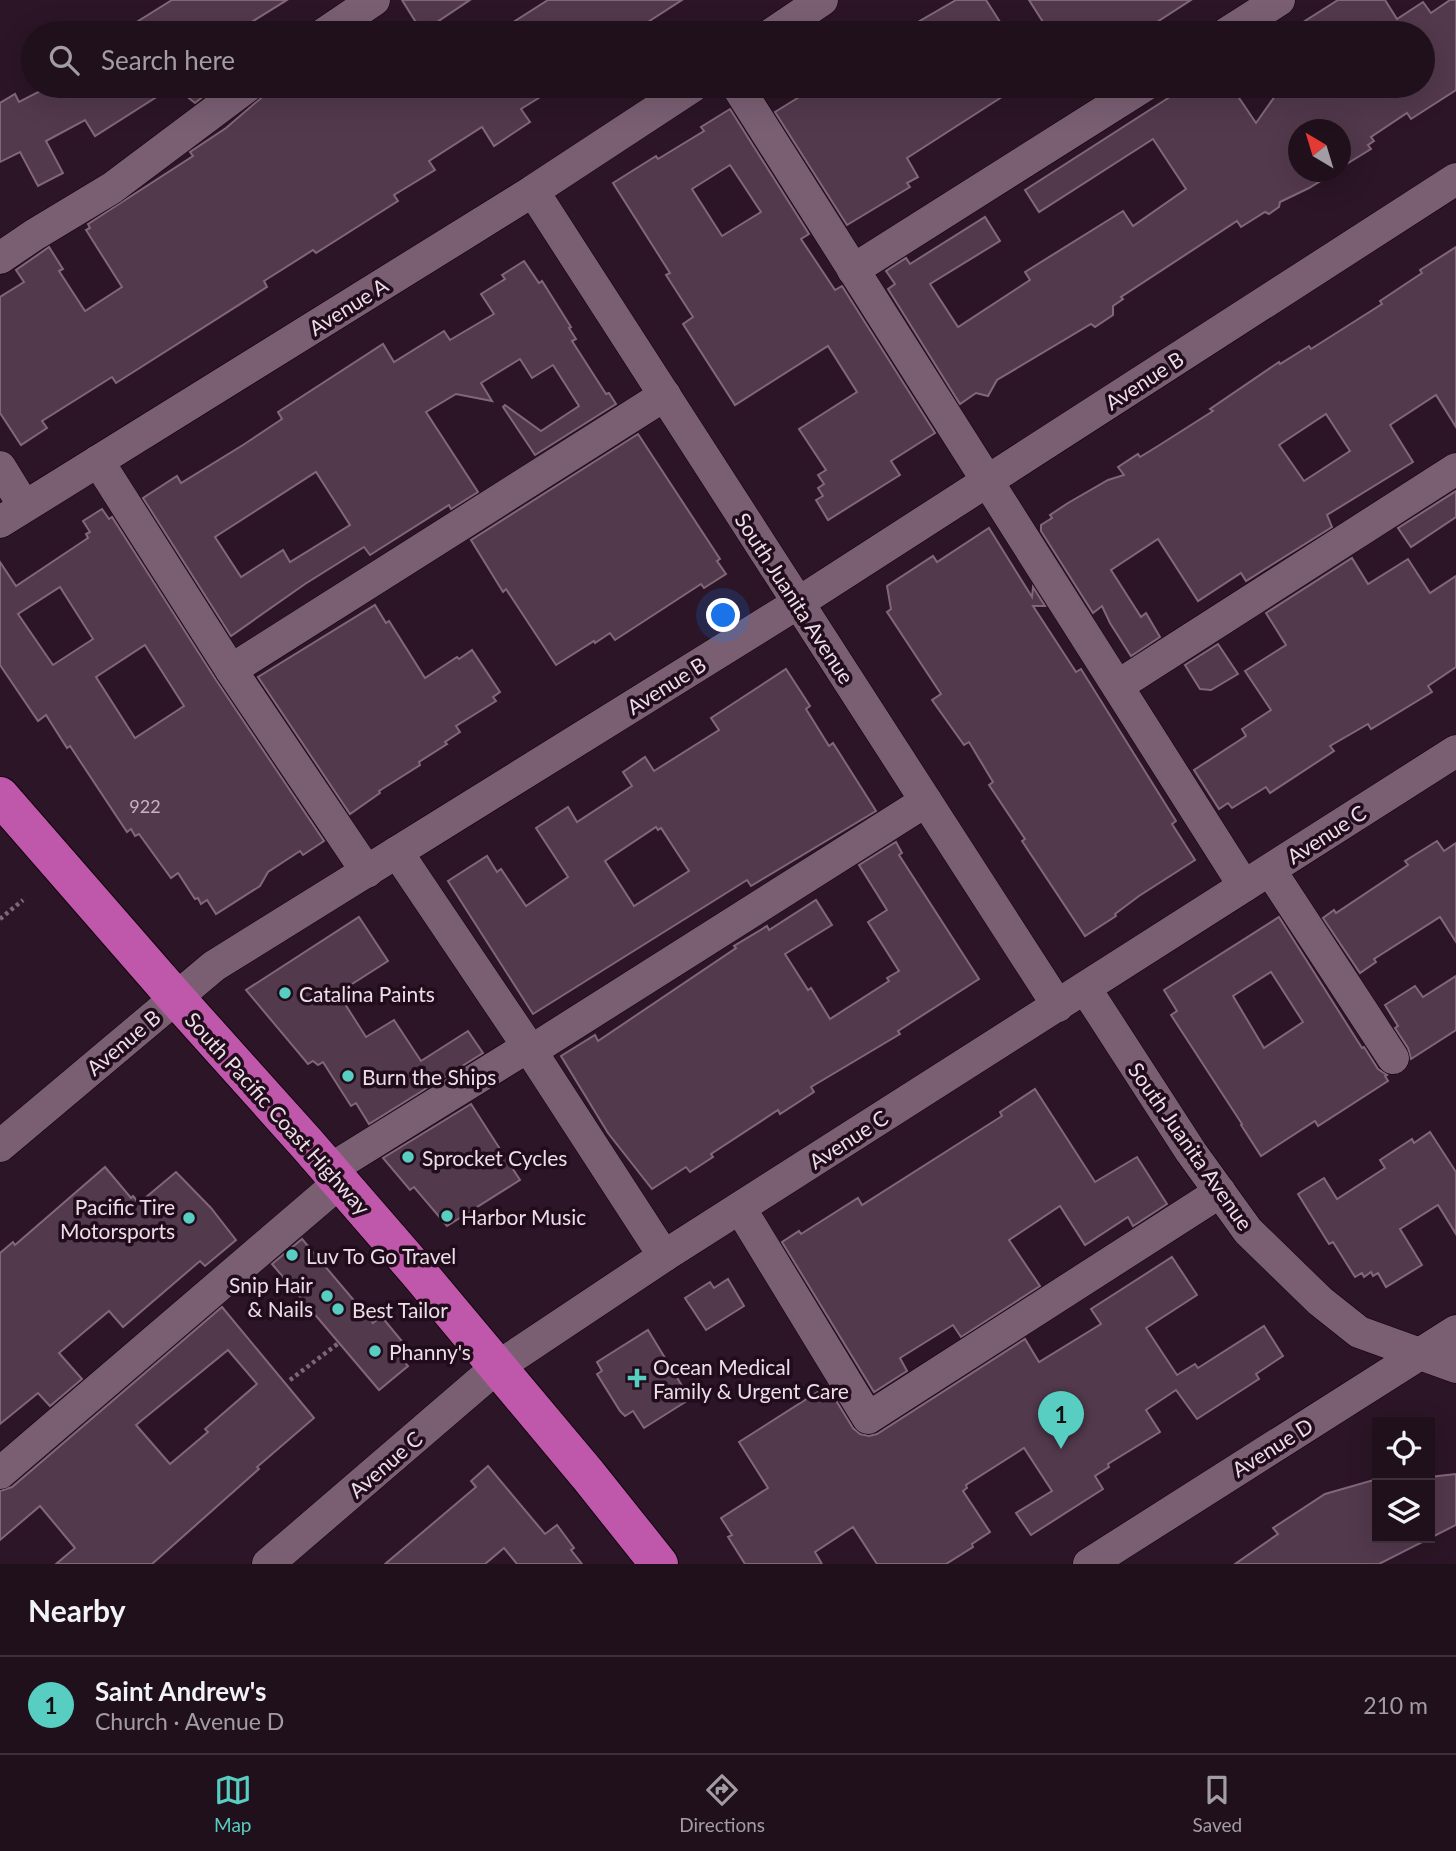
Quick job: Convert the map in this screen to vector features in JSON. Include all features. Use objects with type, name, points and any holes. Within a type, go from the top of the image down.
[{"type":"highway","name":"South Pacific Coast Highway","points":[[4,809],[335,1176],[587,1475],[658,1564]]},
{"type":"street","points":[[343,21],[374,0]]},
{"type":"street","points":[[790,21],[822,0]]},
{"type":"street","points":[[1246,21],[1279,0]]},
{"type":"street","points":[[0,258],[112,188],[232,98]]},
{"type":"street","name":"Avenue A","points":[[12,514],[533,191],[675,98]]},
{"type":"street","points":[[745,98],[1119,685],[1257,878],[1393,1058]]},
{"type":"street","points":[[853,270],[1125,98]]},
{"type":"street","name":"Avenue B","points":[[0,1146],[214,966],[797,603],[1456,179]]},
{"type":"street","name":"South Juanita Avenue","points":[[533,191],[1058,1006]]},
{"type":"street","points":[[231,670],[665,395]]},
{"type":"street","points":[[98,461],[231,670],[367,872]]},
{"type":"street","points":[[0,467],[12,514]]},
{"type":"street","points":[[1119,685],[1456,469]]},
{"type":"street","name":"Avenue C","points":[[268,1564],[496,1368],[664,1256],[1456,751]]},
{"type":"street","points":[[0,1473],[335,1176],[530,1049],[926,802]]},
{"type":"street","points":[[397,852],[530,1049],[664,1256]]},
{"type":"street","name":"South Juanita Avenue","points":[[1085,988],[1191,1152],[1248,1231],[1320,1301],[1359,1332],[1456,1367]]},
{"type":"street","points":[[740,1208],[869,1418],[1220,1192]]},
{"type":"street","name":"Avenue D","points":[[1102,1561],[1456,1331]]},
{"type":"path","points":[[0,919],[23,900]]},
{"type":"path","points":[[369,1319],[378,1311]]},
{"type":"path","points":[[290,1380],[340,1342]]},
{"type":"building","points":[[172,0],[287,0],[253,21],[138,21]]},
{"type":"building","points":[[402,0],[470,0],[438,21],[415,21]]},
{"type":"building","points":[[548,0],[682,0],[650,21],[515,21]]},
{"type":"building","points":[[956,0],[986,0],[999,21],[920,21]]},
{"type":"building","points":[[1029,0],[1191,0],[1159,21],[1042,21]]},
{"type":"building","points":[[1338,0],[1385,0],[1397,19],[1423,2],[1431,13],[1450,0],[1456,0],[1456,90],[1411,119],[1407,113],[1371,137],[1374,141],[1368,145],[1371,149],[1351,161],[1351,119],[1288,119],[1288,182],[1319,182],[1280,202],[1279,207],[1269,214],[1265,212],[1241,227],[1237,221],[1121,297],[1123,299],[1113,306],[1113,315],[1095,327],[1091,324],[997,380],[988,396],[976,393],[960,404],[888,289],[895,284],[886,271],[906,258],[910,264],[985,217],[1000,241],[930,284],[958,327],[1030,280],[1025,272],[1123,211],[1133,226],[1186,189],[1153,139],[1039,212],[1025,190],[1168,98],[1239,98],[1256,123],[1274,98],[1435,98],[1435,21],[1305,21]]},
{"type":"building","points":[[15,94],[19,102],[27,98],[155,98],[95,136],[85,120],[46,141],[63,173],[38,186],[20,152],[0,162],[0,103]]},
{"type":"building","points":[[189,98],[201,98],[195,103]]},
{"type":"building","points":[[261,98],[539,98],[521,109],[530,122],[494,146],[482,127],[429,161],[435,170],[394,195],[398,201],[316,253],[313,250],[264,281],[267,287],[116,383],[112,377],[42,421],[47,428],[21,445],[0,413],[0,297],[24,282],[16,270],[49,247],[63,269],[59,271],[85,311],[122,287],[86,230],[90,228],[88,224],[193,156],[190,152],[226,128]]},
{"type":"building","points":[[798,98],[1000,98],[907,158],[918,177],[907,183],[910,187],[847,225],[775,112]]},
{"type":"building","points":[[730,109],[809,234],[801,239],[835,290],[842,286],[935,433],[891,461],[900,475],[828,520],[816,500],[823,496],[818,488],[824,484],[818,475],[826,470],[799,429],[857,392],[828,346],[735,405],[683,324],[693,317],[666,275],[670,273],[613,183],[656,156],[658,159],[704,131],[701,127]],"holes":[[[730,165],[761,212],[722,236],[692,189]]]},
{"type":"building","points":[[1456,247],[1456,427],[1436,395],[1390,425],[1413,462],[1327,515],[1332,527],[1246,581],[1241,573],[1198,601],[1158,539],[1111,570],[1141,617],[1146,613],[1160,637],[1131,656],[1102,606],[1093,613],[1041,531],[1041,525],[1068,503],[1108,480],[1124,475],[1118,467],[1138,454],[1140,457],[1213,411],[1210,409],[1279,362],[1280,364],[1309,346],[1311,349],[1382,304],[1380,301],[1422,273],[1420,270]],"holes":[[[1326,414],[1350,451],[1304,481],[1279,445]]]},
{"type":"building","points":[[524,261],[539,283],[542,281],[571,327],[569,328],[576,339],[572,341],[606,394],[609,393],[616,404],[535,455],[503,407],[505,405],[541,431],[579,406],[553,365],[532,378],[520,359],[481,383],[492,401],[456,394],[426,412],[478,492],[451,509],[449,505],[370,555],[364,547],[231,636],[143,498],[177,476],[181,483],[243,445],[282,419],[278,412],[383,344],[394,362],[444,331],[450,340],[494,314],[481,294],[505,279],[502,275]],"holes":[[[316,472],[350,525],[290,562],[283,550],[241,577],[215,537]]]},
{"type":"building","points":[[638,434],[720,559],[717,561],[726,574],[704,588],[701,584],[615,640],[610,633],[556,665],[506,589],[503,592],[471,540]]},
{"type":"building","points":[[1456,491],[1456,517],[1411,547],[1398,528]]},
{"type":"building","points":[[102,509],[109,519],[112,517],[216,680],[324,841],[303,855],[300,851],[268,872],[260,886],[216,914],[207,900],[201,904],[198,898],[195,899],[178,873],[171,878],[139,834],[135,836],[131,829],[127,832],[70,746],[67,748],[46,715],[38,721],[0,665],[0,562],[16,586],[88,538],[86,534],[90,532],[83,521]],"holes":[[[60,587],[93,639],[53,665],[18,614]],[[145,645],[184,706],[135,738],[96,677]]]},
{"type":"building","points":[[989,528],[1032,597],[1033,587],[1045,606],[1033,606],[1076,672],[1081,669],[1176,821],[1172,824],[1195,860],[1139,896],[1115,914],[1116,916],[1085,936],[1022,841],[1025,839],[989,785],[993,782],[969,742],[964,745],[932,700],[941,694],[887,612],[891,609],[887,586],[933,556],[937,562]]},
{"type":"building","points":[[1352,558],[1368,584],[1408,559],[1430,593],[1456,576],[1456,667],[1428,686],[1432,692],[1371,729],[1368,724],[1330,746],[1334,751],[1270,793],[1266,787],[1232,808],[1228,803],[1219,809],[1194,770],[1246,736],[1242,729],[1271,710],[1245,671],[1286,645],[1266,613]]},
{"type":"building","points":[[375,605],[386,623],[389,621],[425,678],[472,650],[500,692],[493,697],[496,701],[456,726],[460,732],[445,742],[447,744],[350,814],[258,677]]},
{"type":"building","points":[[1218,644],[1238,674],[1211,690],[1200,689],[1185,665]]},
{"type":"building","points":[[786,669],[810,706],[806,709],[829,746],[833,743],[876,811],[751,886],[747,880],[533,1014],[448,881],[487,856],[497,872],[501,869],[526,906],[568,877],[536,828],[568,807],[577,822],[632,786],[623,772],[645,757],[654,771],[719,730],[711,718]],"holes":[[[656,827],[658,830],[661,828],[689,871],[634,906],[605,861]]]},
{"type":"building","points":[[1437,841],[1444,851],[1456,843],[1456,942],[1440,917],[1374,959],[1376,962],[1360,973],[1323,918],[1334,910],[1336,913],[1408,865],[1405,861]]},
{"type":"building","points":[[896,842],[902,853],[899,855],[979,979],[898,1031],[900,1034],[811,1087],[814,1092],[780,1114],[778,1110],[711,1154],[713,1157],[690,1172],[686,1167],[652,1189],[608,1133],[561,1056],[595,1035],[598,1041],[736,948],[734,946],[767,926],[769,930],[816,900],[832,925],[785,954],[830,1019],[889,981],[887,978],[899,971],[868,922],[887,910],[859,865]]},
{"type":"building","points":[[359,917],[388,961],[338,993],[366,1037],[394,1020],[421,1061],[468,1031],[483,1053],[369,1124],[356,1103],[351,1106],[323,1062],[318,1065],[313,1061],[308,1064],[246,990]]},
{"type":"building","points":[[1279,917],[1362,1048],[1364,1047],[1378,1069],[1387,1075],[1385,1076],[1388,1081],[1318,1126],[1315,1121],[1261,1156],[1171,1015],[1177,1011],[1164,990]],"holes":[[[1271,972],[1303,1022],[1264,1048],[1233,996]]]},
{"type":"building","points":[[1456,976],[1456,1030],[1411,1059],[1408,1048],[1395,1028],[1398,1026],[1385,1005],[1415,986],[1423,997]]},
{"type":"building","points":[[1035,1089],[1095,1182],[1137,1157],[1167,1204],[1133,1226],[1128,1217],[1085,1245],[1060,1206],[1009,1240],[1040,1286],[961,1337],[953,1325],[900,1358],[907,1371],[874,1392],[782,1242],[799,1231],[801,1234],[858,1198],[862,1205],[1002,1116],[1000,1112]]},
{"type":"building","points":[[471,1104],[520,1180],[447,1226],[414,1187],[410,1190],[383,1158]]},
{"type":"building","points":[[1430,1132],[1456,1172],[1456,1234],[1438,1205],[1400,1229],[1422,1265],[1386,1287],[1378,1273],[1373,1276],[1371,1272],[1364,1277],[1362,1273],[1355,1277],[1333,1242],[1329,1244],[1298,1194],[1324,1178],[1337,1199],[1385,1168],[1380,1160],[1412,1139],[1414,1143]]},
{"type":"building","points":[[105,1167],[131,1198],[133,1196],[139,1203],[176,1172],[211,1208],[236,1240],[205,1266],[200,1261],[123,1327],[109,1311],[59,1353],[82,1379],[50,1406],[38,1393],[0,1424],[0,1253],[13,1242],[15,1245]]},
{"type":"building","points":[[302,1239],[373,1323],[381,1316],[406,1346],[397,1353],[408,1366],[379,1390],[272,1264]]},
{"type":"building","points":[[1172,1257],[1197,1295],[1146,1328],[1177,1375],[1195,1364],[1198,1368],[1264,1326],[1283,1356],[1256,1374],[1259,1379],[1197,1419],[1176,1390],[1146,1410],[1160,1432],[1108,1464],[1109,1467],[1095,1476],[1103,1489],[1031,1535],[1016,1513],[1052,1491],[1024,1448],[966,1485],[967,1488],[963,1491],[990,1532],[972,1544],[973,1547],[946,1564],[877,1564],[853,1527],[815,1552],[822,1564],[745,1564],[728,1537],[732,1535],[721,1518],[768,1488],[739,1442],[827,1386],[853,1428],[860,1434],[877,1434],[1025,1339],[1039,1362],[1101,1324],[1091,1309]]},
{"type":"building","points":[[728,1279],[744,1306],[706,1330],[685,1298],[710,1282],[714,1288]]},
{"type":"building","points":[[222,1307],[314,1418],[152,1564],[56,1564],[75,1548],[40,1506],[0,1540],[0,1491],[12,1487]],"holes":[[[228,1350],[257,1384],[205,1429],[208,1432],[170,1464],[136,1425]]]},
{"type":"building","name":"Ocean Medical Family & Urgent Care","points":[[648,1330],[690,1399],[644,1428],[633,1411],[625,1416],[620,1411],[597,1374],[602,1371],[597,1362]]},
{"type":"building","points":[[488,1466],[545,1534],[557,1525],[582,1564],[517,1564],[504,1548],[485,1564],[385,1564],[476,1487],[471,1481]]},
{"type":"building","points":[[1456,1474],[1456,1525],[1435,1536],[1435,1480],[1435,1476]]},
{"type":"building","points":[[1372,1480],[1372,1543],[1420,1543],[1379,1564],[1235,1564],[1278,1534],[1273,1528],[1325,1494]]},
{"type":"place","name":"Catalina Paints","points":[[285,993]]},
{"type":"place","name":"Burn the Ships","points":[[348,1076]]},
{"type":"place","name":"Sprocket Cycles","points":[[408,1157]]},
{"type":"place","name":"Harbor Music","points":[[447,1216]]},
{"type":"place","name":"Pacific Tire Motorsports","points":[[189,1218]]},
{"type":"place","name":"Luv To Go Travel","points":[[292,1255]]},
{"type":"place","name":"Snip Hair & Nails","points":[[327,1296]]},
{"type":"place","name":"Best Tailor","points":[[338,1309]]},
{"type":"place","name":"Phanny's","points":[[375,1351]]},
{"type":"place","name":"Ocean Medical Family & Urgent Care","points":[[637,1378]]},
{"type":"place","name":"Saint Andrew's","points":[[1061,1449]]}]
